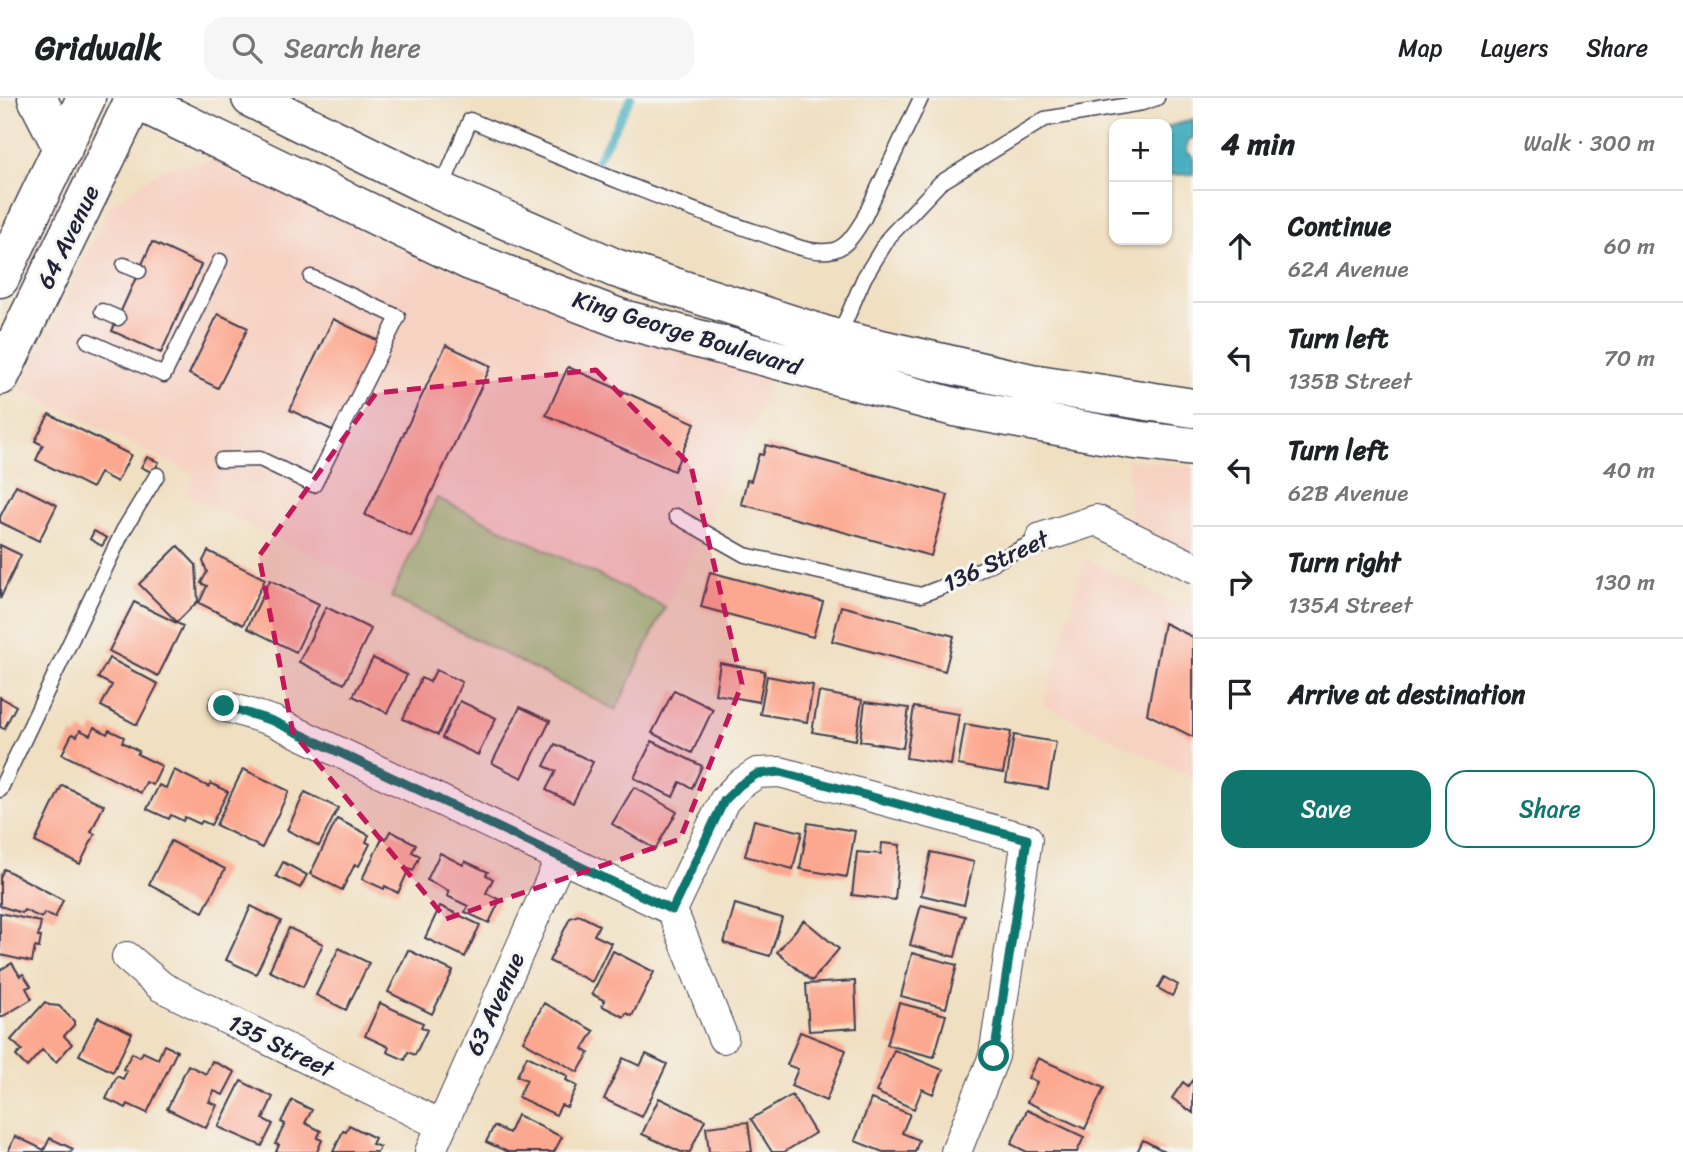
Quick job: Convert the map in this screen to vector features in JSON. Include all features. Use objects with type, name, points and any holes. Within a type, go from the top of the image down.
[{"type":"main road","points":[[37,98],[63,149]]},
{"type":"main road","name":"64 Avenue","points":[[0,278],[86,98]]},
{"type":"main road","name":"64 Avenue","points":[[0,376],[134,98]]},
{"type":"main road","name":"King George Boulevard","points":[[134,98],[468,260],[619,318],[954,407],[1135,440],[1193,447]]},
{"type":"main road","name":"King George Boulevard","points":[[255,99],[440,191],[615,268],[837,339],[1031,383],[1193,408]]},
{"type":"street","name":"136 Street","points":[[1041,538],[1096,520],[1193,567]]},
{"type":"street","points":[[224,706],[273,721],[672,910],[723,1038]]},
{"type":"street","points":[[672,910],[724,801],[740,785],[757,774],[780,772],[1027,839],[994,1056],[956,1152]]},
{"type":"street","name":"63 Avenue","points":[[435,1139],[561,857]]},
{"type":"street","name":"135 Street","points":[[127,957],[162,988],[435,1139]]},
{"type":"lane","points":[[440,191],[470,120],[728,222],[814,251],[836,250],[853,237],[863,220],[921,98]]},
{"type":"lane","points":[[837,339],[864,278],[889,237],[940,183],[1045,120],[1157,98]]},
{"type":"lane","points":[[88,341],[164,375],[173,342],[196,294],[220,261]]},
{"type":"lane","points":[[124,265],[139,271]]},
{"type":"lane","points":[[221,460],[260,459],[314,485],[398,317],[311,277]]},
{"type":"lane","points":[[102,311],[118,318]]},
{"type":"lane","points":[[0,790],[123,531],[157,475]]},
{"type":"lane","name":"136 Street","points":[[676,516],[745,555],[921,595],[958,581],[1041,538]]},
{"type":"highlighted area","points":[[596,370],[691,466],[742,684],[680,839],[446,919],[293,733],[259,556],[376,393]]},
{"type":"shaded area","points":[[213,161],[423,260],[767,379],[765,397],[665,607],[438,498],[390,593],[186,494],[195,474],[22,390],[111,204],[163,168]]},
{"type":"shaded area","points":[[1127,459],[1193,467],[1193,557],[1132,528]]},
{"type":"shaded area","points":[[1085,558],[1193,613],[1193,778],[1043,705]]},
{"type":"green space","points":[[437,498],[665,607],[616,710],[391,597]]},
{"type":"water","points":[[1193,119],[1193,138],[1188,140],[1187,152],[1193,156],[1193,174],[1172,175],[1172,125]]},
{"type":"building","points":[[152,242],[201,265],[161,353],[112,331]]},
{"type":"building","points":[[218,314],[248,328],[218,388],[189,374]]},
{"type":"building","points":[[333,319],[379,341],[336,432],[290,410]]},
{"type":"building","points":[[446,345],[491,366],[411,536],[365,515]]},
{"type":"building","points":[[568,367],[695,423],[674,471],[546,415]]},
{"type":"building","points":[[49,414],[131,455],[117,482],[100,473],[92,488],[36,460],[43,445],[35,441]]},
{"type":"building","points":[[766,445],[948,495],[931,556],[741,504],[747,480],[751,481],[759,454],[763,455]]},
{"type":"building","points":[[147,457],[159,462],[153,473],[141,467]]},
{"type":"building","points":[[16,485],[57,505],[39,541],[0,522]]},
{"type":"building","points":[[94,531],[107,538],[102,546],[90,539]]},
{"type":"building","points":[[0,545],[21,555],[0,599]]},
{"type":"building","points":[[178,546],[196,565],[198,601],[177,622],[139,584]]},
{"type":"building","points":[[208,551],[265,579],[243,625],[199,603],[207,586],[201,583],[207,572],[203,561]]},
{"type":"building","points":[[710,572],[823,602],[813,637],[701,607]]},
{"type":"building","points":[[270,580],[319,604],[296,652],[247,628]]},
{"type":"building","points":[[134,602],[183,626],[158,676],[109,651]]},
{"type":"building","points":[[841,606],[954,636],[945,671],[832,641]]},
{"type":"building","points":[[326,607],[371,629],[344,684],[299,662]]},
{"type":"building","points":[[1164,623],[1193,637],[1193,737],[1147,714]]},
{"type":"building","points":[[109,658],[158,684],[137,725],[101,706],[112,685],[98,678]]},
{"type":"building","points":[[373,658],[407,675],[387,713],[353,696]]},
{"type":"building","points":[[720,663],[765,671],[759,702],[715,694]]},
{"type":"building","points":[[436,670],[462,682],[438,735],[403,719],[421,678],[430,682]]},
{"type":"building","points":[[767,676],[813,685],[807,722],[760,714]]},
{"type":"building","points":[[674,690],[713,709],[692,753],[652,733]]},
{"type":"building","points":[[819,692],[862,700],[856,740],[812,732]]},
{"type":"building","points":[[0,697],[16,706],[4,729],[0,727]]},
{"type":"building","points":[[460,701],[496,718],[478,755],[442,738]]},
{"type":"building","points":[[865,702],[909,708],[903,748],[860,741]]},
{"type":"building","points":[[520,707],[550,721],[522,778],[492,763]]},
{"type":"building","points":[[914,707],[959,714],[951,765],[906,758]]},
{"type":"building","points":[[965,724],[1011,732],[1003,773],[958,765]]},
{"type":"building","points":[[94,727],[107,734],[109,730],[124,737],[122,742],[139,751],[137,754],[162,766],[153,785],[146,782],[141,793],[62,754],[72,734],[77,736],[80,730],[90,735]]},
{"type":"building","points":[[1014,735],[1056,742],[1048,789],[1006,782]]},
{"type":"building","points":[[652,741],[702,766],[692,788],[680,782],[673,797],[634,778]]},
{"type":"building","points":[[555,744],[593,762],[573,803],[546,790],[556,771],[544,766]]},
{"type":"building","points":[[243,769],[289,791],[262,848],[216,825]]},
{"type":"building","points":[[174,770],[209,787],[211,783],[228,792],[211,825],[202,821],[200,824],[185,817],[183,821],[171,815],[169,819],[147,809],[159,785],[166,788]]},
{"type":"building","points":[[62,785],[104,805],[91,832],[95,834],[80,864],[35,842]]},
{"type":"building","points":[[634,787],[677,812],[655,849],[612,824]]},
{"type":"building","points":[[305,792],[338,808],[319,846],[287,830]]},
{"type":"building","points":[[337,819],[369,835],[366,842],[370,844],[359,866],[355,864],[342,890],[310,874]]},
{"type":"building","points":[[754,820],[802,832],[793,869],[745,856]]},
{"type":"building","points":[[808,823],[855,831],[847,877],[800,869]]},
{"type":"building","points":[[390,831],[416,844],[412,852],[420,856],[413,871],[409,869],[398,893],[362,879],[383,837],[386,839]]},
{"type":"building","points":[[171,841],[225,869],[203,912],[149,884]]},
{"type":"building","points":[[882,843],[900,845],[895,900],[852,895],[857,852],[881,854]]},
{"type":"building","points":[[931,852],[974,862],[964,905],[921,895]]},
{"type":"building","points":[[440,853],[463,865],[465,861],[488,872],[486,875],[493,879],[486,893],[500,900],[489,923],[465,912],[468,906],[447,896],[449,891],[427,880]]},
{"type":"building","points":[[283,862],[307,875],[300,888],[276,876]]},
{"type":"building","points":[[4,869],[63,900],[55,918],[44,913],[42,918],[24,910],[22,913],[0,906],[0,877]]},
{"type":"building","points":[[735,904],[782,918],[770,956],[724,943]]},
{"type":"building","points":[[921,905],[965,916],[955,957],[910,945]]},
{"type":"building","points":[[251,906],[281,921],[256,974],[226,960]]},
{"type":"building","points":[[440,906],[480,925],[465,957],[425,938]]},
{"type":"building","points":[[0,913],[41,922],[39,948],[35,947],[32,962],[0,955]]},
{"type":"building","points":[[579,915],[599,925],[594,935],[611,943],[592,982],[549,961],[570,918]]},
{"type":"building","points":[[804,920],[839,949],[812,981],[777,952]]},
{"type":"building","points":[[289,928],[323,944],[303,987],[269,971]]},
{"type":"building","points":[[339,948],[369,963],[346,1010],[316,995]]},
{"type":"building","points":[[408,950],[453,971],[432,1014],[388,992]]},
{"type":"building","points":[[613,951],[654,972],[632,1016],[626,1013],[624,1017],[602,1006],[605,1001],[592,994]]},
{"type":"building","points":[[912,953],[957,965],[946,1008],[901,996]]},
{"type":"building","points":[[12,963],[20,976],[23,974],[31,986],[26,988],[32,999],[0,1018],[0,970]]},
{"type":"building","points":[[1164,977],[1178,985],[1172,996],[1158,988]]},
{"type":"building","points":[[855,981],[857,1028],[809,1031],[806,984]]},
{"type":"building","points":[[45,1002],[59,1006],[74,1021],[74,1025],[64,1036],[72,1044],[56,1062],[42,1050],[27,1067],[16,1056],[22,1050],[11,1040]]},
{"type":"building","points":[[380,1003],[423,1023],[421,1027],[427,1030],[415,1055],[408,1052],[405,1060],[387,1052],[389,1047],[365,1036]]},
{"type":"building","points":[[544,1003],[594,1031],[583,1049],[589,1053],[578,1072],[523,1041]]},
{"type":"building","points":[[899,1003],[946,1015],[934,1057],[887,1045]]},
{"type":"building","points":[[98,1017],[132,1033],[113,1072],[79,1055]]},
{"type":"building","points":[[800,1032],[846,1050],[826,1101],[791,1086],[798,1069],[787,1065]]},
{"type":"building","points":[[164,1045],[177,1051],[147,1113],[128,1104],[126,1108],[106,1099],[117,1076],[123,1079],[127,1071],[123,1069],[132,1053],[140,1057],[143,1052],[158,1059]]},
{"type":"building","points":[[894,1050],[943,1070],[933,1094],[922,1089],[914,1109],[876,1092]]},
{"type":"building","points":[[646,1054],[667,1064],[642,1117],[604,1099],[623,1058],[640,1066]]},
{"type":"building","points":[[527,1056],[568,1076],[566,1080],[577,1086],[567,1107],[561,1105],[556,1115],[518,1097],[527,1080],[517,1076]]},
{"type":"building","points":[[1038,1058],[1104,1088],[1085,1129],[1027,1102],[1037,1082],[1028,1078]]},
{"type":"building","points":[[212,1061],[235,1072],[223,1095],[214,1091],[209,1102],[217,1105],[206,1128],[167,1109],[188,1065],[206,1074]]},
{"type":"building","points":[[1193,1079],[1193,1113],[1172,1098],[1183,1082],[1188,1086]]},
{"type":"building","points":[[241,1081],[273,1097],[263,1119],[273,1124],[262,1146],[218,1127]]},
{"type":"building","points":[[792,1095],[815,1133],[784,1152],[772,1152],[751,1119]]},
{"type":"building","points":[[659,1098],[705,1120],[690,1152],[681,1152],[642,1134]]},
{"type":"building","points":[[871,1099],[910,1114],[902,1133],[919,1140],[915,1152],[883,1152],[855,1141]]},
{"type":"building","points":[[292,1100],[312,1110],[305,1123],[321,1131],[317,1138],[322,1140],[317,1152],[276,1152],[279,1145],[275,1144],[285,1124],[281,1122]]},
{"type":"building","points":[[1027,1110],[1084,1137],[1077,1152],[1027,1152],[1011,1144]]},
{"type":"building","points":[[517,1115],[562,1137],[554,1152],[508,1152],[486,1142],[494,1126],[509,1133]]},
{"type":"building","points":[[748,1122],[752,1152],[709,1152],[706,1127]]},
{"type":"building","points":[[349,1125],[375,1138],[372,1144],[380,1147],[377,1152],[333,1152],[343,1131],[346,1132]]},
{"type":"building","points":[[15,1136],[44,1150],[50,1138],[73,1149],[71,1152],[8,1152]]},
{"type":"building","points":[[1143,1140],[1166,1152],[1137,1152]]},
{"type":"waterway","points":[[591,172],[631,98]]},
{"type":"route","points":[[224,706],[273,721],[672,910],[724,801],[740,785],[757,774],[780,772],[1027,839],[994,1056]]}]
